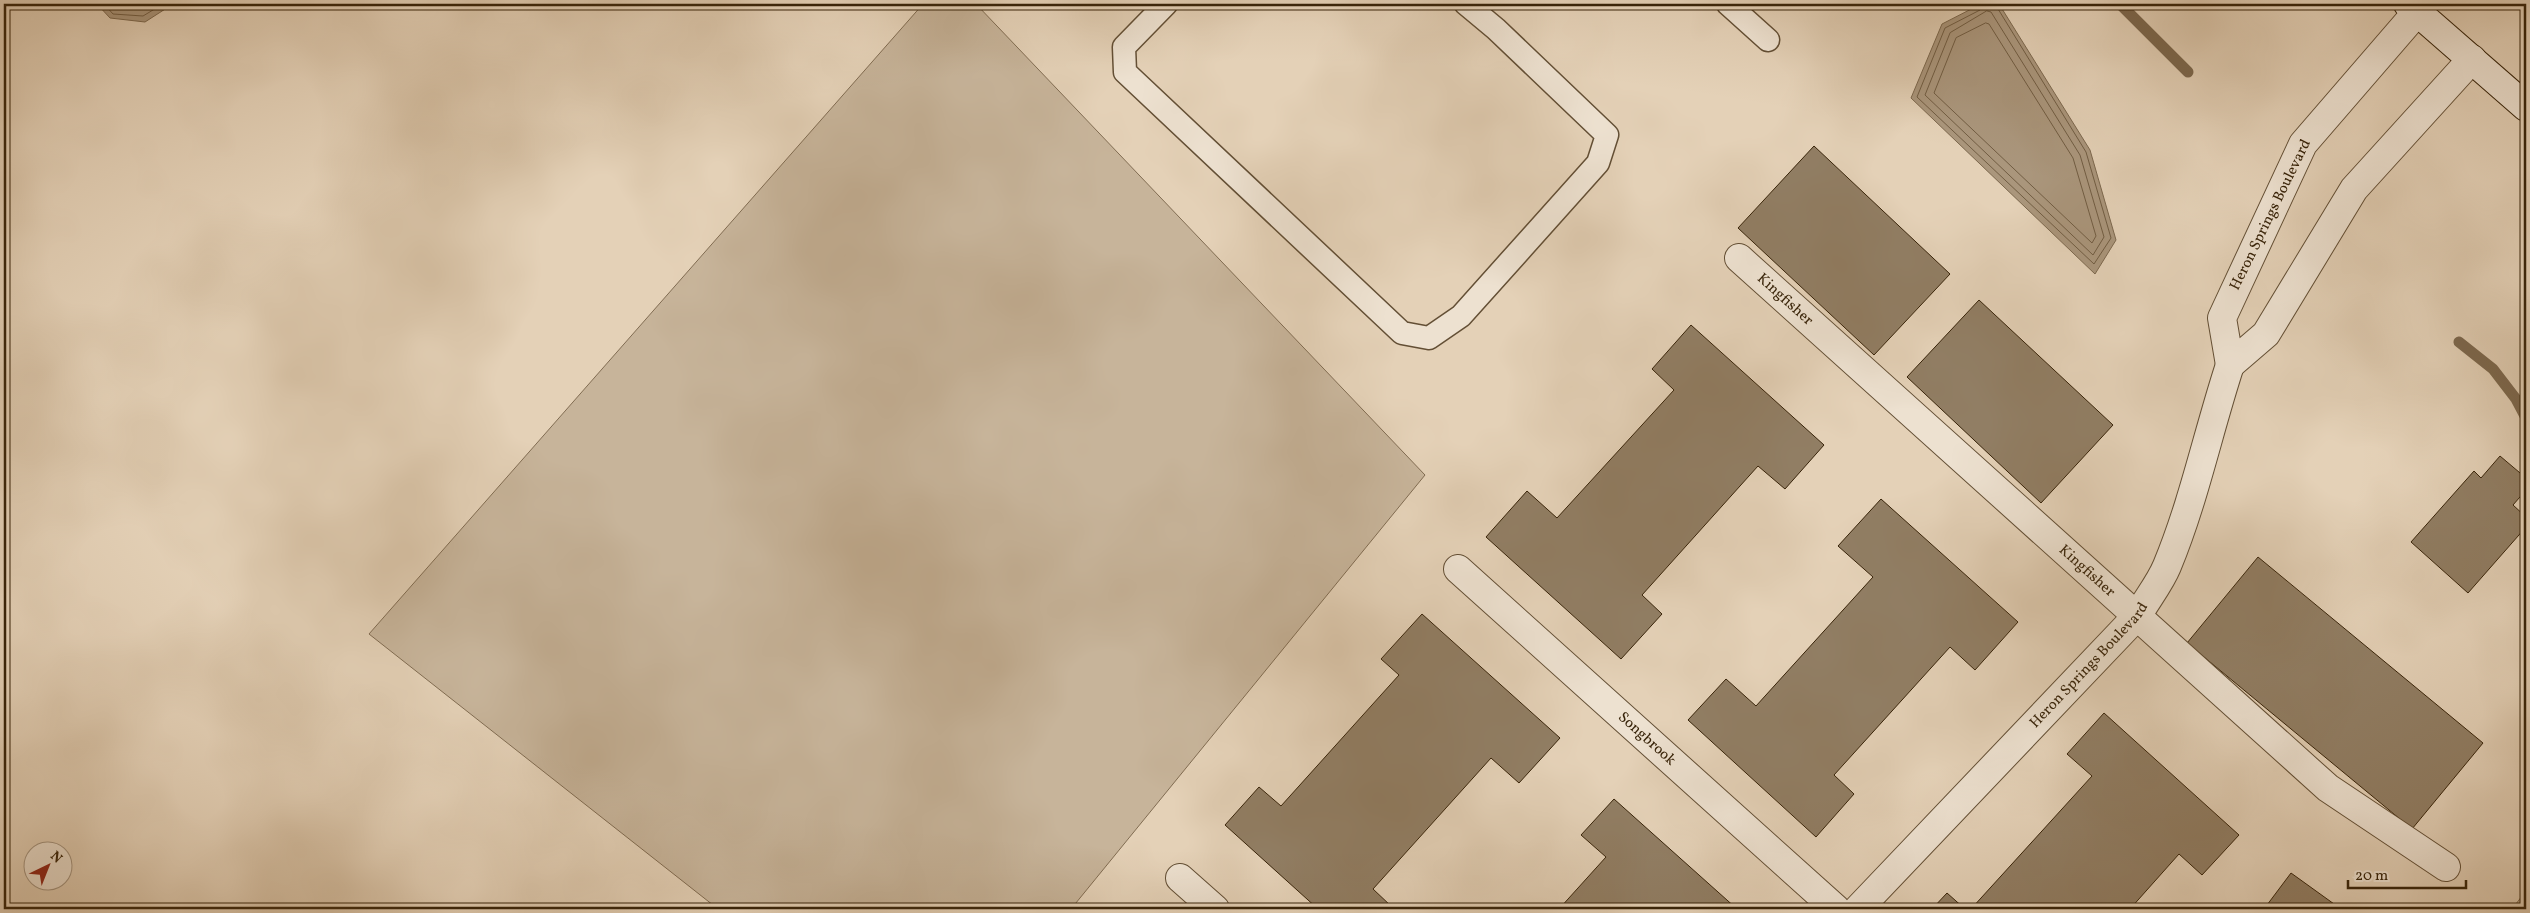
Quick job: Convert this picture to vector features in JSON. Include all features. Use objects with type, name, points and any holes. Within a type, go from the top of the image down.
[{"type":"street","points":[[2412,8],[2526,107]]},
{"type":"street","name":"Heron Springs Boulevard","points":[[1858,909],[2138,615],[2170,559],[2194,492],[2211,422],[2230,365],[2222,318],[2303,144],[2412,8]]},
{"type":"street","points":[[2230,365],[2266,334],[2354,189],[2472,59]]},
{"type":"street","name":"Kingfisher","points":[[1739,258],[2138,615],[2328,788],[2446,867]]},
{"type":"street","name":"Songbrook","points":[[1458,568],[1836,909]]},
{"type":"street","points":[[1180,878],[1215,909]]},
{"type":"lane","points":[[1166,4],[1124,48],[1125,72],[1402,333],[1429,338],[1461,316],[1598,163],[1607,135],[1496,29],[1466,4]]},
{"type":"lane","points":[[1728,4],[1768,40]]},
{"type":"path","points":[[2518,4],[2526,11]]},
{"type":"shaded area","points":[[923,4],[976,4],[1425,475],[1071,909],[718,909],[369,634]]},
{"type":"shaded area","points":[[2526,891],[2526,909],[2512,909]]},
{"type":"water","points":[[97,4],[173,4],[145,22],[110,18]]},
{"type":"water","points":[[1981,4],[1999,4],[2090,150],[2116,240],[2095,274],[1911,98],[1942,24]]},
{"type":"building","points":[[1814,146],[1950,274],[1874,355],[1738,228]]},
{"type":"building","points":[[1979,300],[2113,425],[2041,503],[1907,377]]},
{"type":"building","points":[[1691,325],[1824,445],[1785,489],[1758,466],[1642,595],[1662,614],[1621,659],[1486,537],[1527,491],[1557,518],[1674,390],[1652,369]]},
{"type":"building","points":[[2500,456],[2526,478],[2526,490],[2513,505],[2526,517],[2526,527],[2468,593],[2411,542],[2474,471],[2481,478]]},
{"type":"building","points":[[1881,499],[2018,622],[1975,670],[1950,647],[1834,775],[1854,794],[1816,837],[1688,720],[1726,679],[1756,706],[1873,577],[1838,546]]},
{"type":"building","points":[[2258,557],[2483,743],[2412,829],[2187,643]]},
{"type":"building","points":[[1422,614],[1560,738],[1519,783],[1491,758],[1373,889],[1391,906],[1389,909],[1318,909],[1225,825],[1259,787],[1281,806],[1399,675],[1381,659]]},
{"type":"building","points":[[2104,713],[2239,835],[2202,875],[2179,854],[2130,909],[1971,909],[2092,776],[2067,754]]},
{"type":"building","points":[[1614,799],[1737,909],[1559,909],[1606,857],[1581,835]]},
{"type":"building","points":[[2291,873],[2341,909],[2264,909]]},
{"type":"building","points":[[1947,893],[1965,909],[1932,909]]},
{"type":"waterway","points":[[2120,4],[2188,72]]},
{"type":"waterway","points":[[2459,342],[2493,369],[2516,399],[2526,418]]}]
